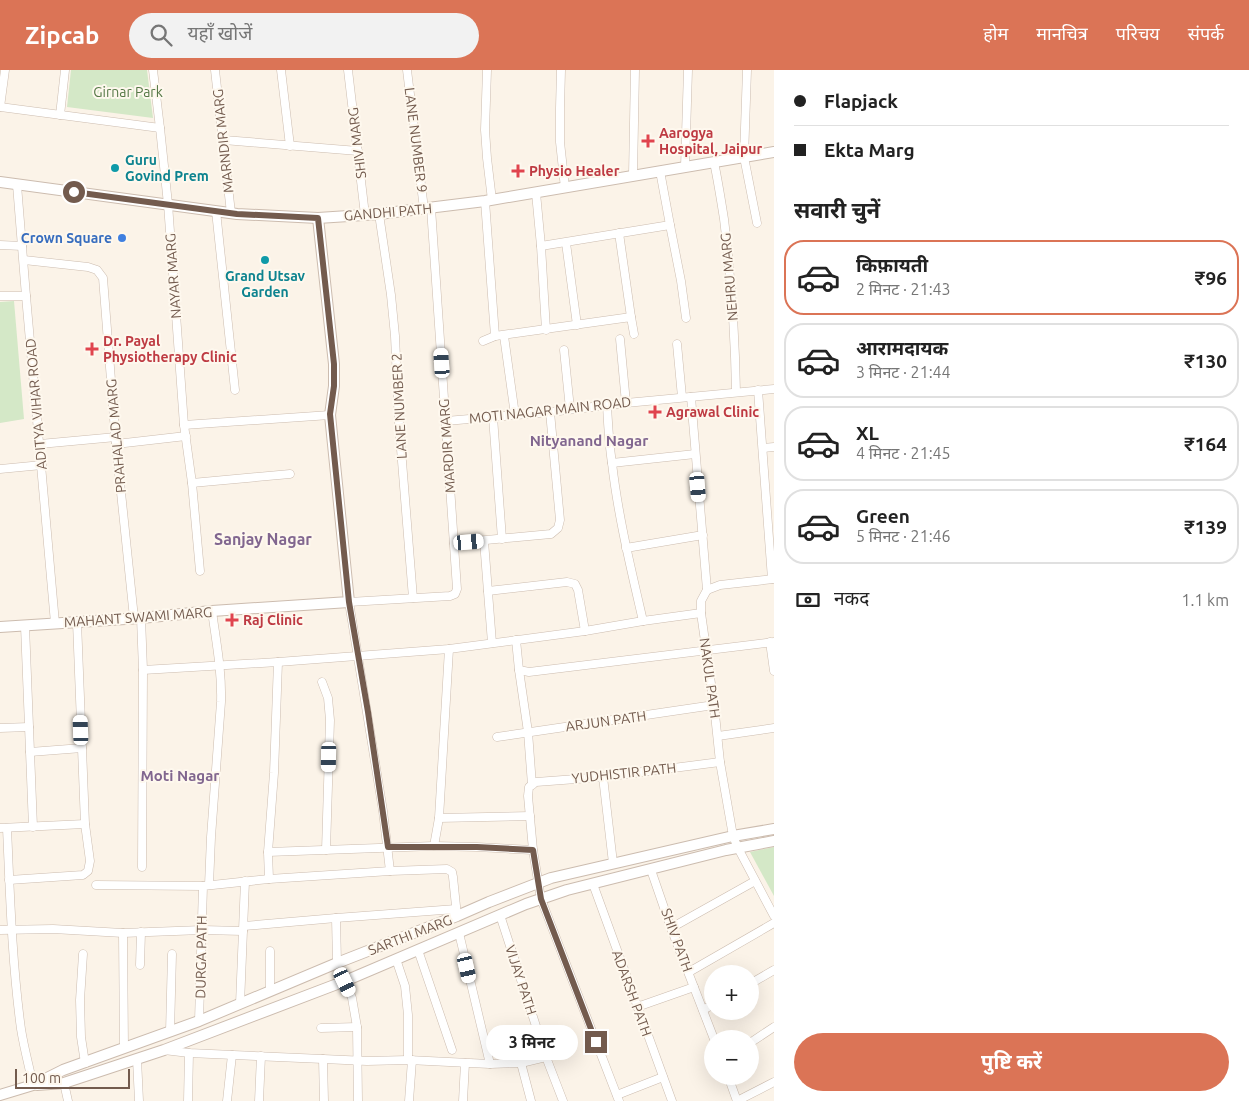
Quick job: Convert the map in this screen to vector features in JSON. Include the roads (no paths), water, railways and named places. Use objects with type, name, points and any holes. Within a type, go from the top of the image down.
[{"type":"street","points":[[5,70],[0,106],[160,128]]},
{"type":"street","points":[[60,115],[65,70]]},
{"type":"street","name":"NAYAR MARG","points":[[153,70],[168,204],[184,425],[192,483],[200,571]]},
{"type":"street","name":"MARNDIR MARG","points":[[216,70],[231,213]]},
{"type":"street","points":[[281,70],[290,146]]},
{"type":"street","name":"SHIV MARG","points":[[348,70],[365,215]]},
{"type":"street","name":"LANE NUMBER 9","points":[[407,70],[428,209]]},
{"type":"street","points":[[488,70],[485,130],[495,336]]},
{"type":"street","points":[[561,70],[560,142],[565,188]]},
{"type":"street","points":[[633,175],[635,70]]},
{"type":"street","points":[[684,167],[688,70]]},
{"type":"street","points":[[747,70],[744,157],[757,223]]},
{"type":"street","points":[[224,140],[358,151]]},
{"type":"street","name":"GANDHI PATH","points":[[0,182],[231,213],[318,218],[428,209],[536,193],[774,152]]},
{"type":"street","name":"NEHRU MARG","points":[[714,162],[724,218],[731,288],[736,392]]},
{"type":"street","points":[[660,171],[681,281],[686,318]]},
{"type":"street","name":"ADITYA VIHAR ROAD","points":[[17,185],[56,623]]},
{"type":"street","points":[[536,193],[546,330]]},
{"type":"street","name":"MARDIR MARG","points":[[428,209],[446,421],[456,594]]},
{"type":"street","points":[[216,211],[235,390]]},
{"type":"street","name":"LANE NUMBER 2","points":[[379,214],[395,336],[399,424],[413,598]]},
{"type":"street","points":[[318,218],[334,364],[334,386],[330,414],[349,602],[388,847],[390,871]]},
{"type":"street","points":[[541,246],[670,225]]},
{"type":"street","points":[[619,233],[634,334]]},
{"type":"street","points":[[566,242],[578,325]]},
{"type":"street","points":[[0,245],[22,246]]},
{"type":"street","name":"PRAHALAD MARG","points":[[24,260],[88,267],[97,270],[103,278],[116,440],[143,670],[142,867]]},
{"type":"street","points":[[0,296],[26,296]]},
{"type":"street","points":[[483,341],[495,336],[632,317]]},
{"type":"street","points":[[504,336],[515,415]]},
{"type":"street","points":[[620,339],[626,403]]},
{"type":"street","points":[[677,344],[682,397]]},
{"type":"street","points":[[564,350],[570,409]]},
{"type":"street","name":"MOTI NAGAR MAIN ROAD","points":[[446,421],[774,389]]},
{"type":"street","points":[[707,590],[720,585],[773,579],[758,390]]},
{"type":"street","name":"NAKUL PATH","points":[[691,397],[707,590],[702,601],[701,613],[720,762],[733,836],[774,916]]},
{"type":"street","points":[[607,405],[612,463],[626,548],[643,621]]},
{"type":"street","points":[[454,544],[551,534],[558,528],[560,520],[550,412]]},
{"type":"street","points":[[184,425],[330,414]]},
{"type":"street","points":[[493,417],[502,539]]},
{"type":"street","points":[[40,444],[186,436]]},
{"type":"street","points":[[763,448],[774,448]]},
{"type":"street","points":[[612,463],[695,454]]},
{"type":"street","points":[[0,469],[42,465]]},
{"type":"street","points":[[192,483],[290,474]]},
{"type":"street","points":[[626,548],[703,536]]},
{"type":"street","points":[[484,541],[492,644]]},
{"type":"street","points":[[488,591],[567,582],[574,584],[578,590],[585,631]]},
{"type":"street","name":"MAHANT SWAMI MARG","points":[[0,627],[450,596],[456,594]]},
{"type":"street","name":"DURGA PATH","points":[[201,1020],[202,930],[222,702],[220,665],[212,611]]},
{"type":"street","points":[[143,670],[449,649],[701,613]]},
{"type":"street","points":[[9,880],[83,875],[88,871],[90,861],[85,824],[77,622]]},
{"type":"street","points":[[25,626],[33,827]]},
{"type":"street","points":[[516,640],[528,732],[531,786],[528,796],[533,850],[541,899],[618,1098],[663,1077]]},
{"type":"street","points":[[519,670],[529,672],[772,642],[774,671]]},
{"type":"street","points":[[434,846],[439,818],[449,649]]},
{"type":"street","points":[[269,879],[268,852],[274,773],[278,662]]},
{"type":"street","points":[[322,682],[328,698],[330,720],[326,850]]},
{"type":"street","name":"ARJUN PATH","points":[[497,737],[714,705]]},
{"type":"street","points":[[0,728],[29,727]]},
{"type":"street","points":[[718,736],[774,728]]},
{"type":"street","points":[[30,752],[82,748]]},
{"type":"street","name":"YUDHISTIR PATH","points":[[531,786],[536,782],[603,777],[720,762]]},
{"type":"street","points":[[603,777],[612,863]]},
{"type":"street","points":[[439,818],[530,816]]},
{"type":"street","points":[[85,824],[4,828],[17,999],[33,1085],[64,1083],[164,1050],[345,982],[500,915],[567,890],[726,850],[774,841]]},
{"type":"street","name":"SARTHI MARG","points":[[0,1095],[33,1085],[52,1075],[201,1020],[456,913],[551,878],[733,836],[774,829]]},
{"type":"street","points":[[268,852],[434,846],[533,850]]},
{"type":"street","points":[[0,930],[53,929],[123,933],[243,929],[336,918],[456,913],[452,872],[447,869],[269,879],[205,888],[96,886]]},
{"type":"street","name":"SHIV PATH","points":[[651,870],[711,1030]]},
{"type":"street","points":[[240,1004],[245,881]]},
{"type":"street","points":[[671,928],[755,881]]},
{"type":"street","name":"ADARSH PATH","points":[[593,884],[672,1101]]},
{"type":"street","name":"VIJAY PATH","points":[[500,915],[546,1057],[564,1101]]},
{"type":"street","points":[[336,918],[338,963]]},
{"type":"street","points":[[688,972],[774,923]]},
{"type":"street","points":[[140,965],[141,932]]},
{"type":"street","points":[[123,933],[124,1048]]},
{"type":"street","points":[[459,933],[490,1064]]},
{"type":"street","points":[[388,943],[396,959],[405,986],[410,1060],[409,1101]]},
{"type":"street","points":[[418,950],[452,1050]]},
{"type":"street","points":[[270,951],[270,991]]},
{"type":"street","points":[[83,954],[80,1000],[81,1038],[85,1063]]},
{"type":"street","points":[[170,1032],[172,954]]},
{"type":"street","points":[[759,979],[774,970]]},
{"type":"street","points":[[345,982],[352,998],[357,1026],[358,1101]]},
{"type":"street","points":[[637,1007],[694,987]]},
{"type":"street","points":[[201,1020],[205,1034]]},
{"type":"street","points":[[321,1028],[357,1026]]},
{"type":"street","points":[[759,1037],[774,1027]]},
{"type":"street","points":[[164,1050],[189,1053],[323,1059],[410,1060],[490,1064],[521,1063],[546,1057]]},
{"type":"street","points":[[188,1101],[189,1053]]},
{"type":"street","points":[[227,1101],[232,1055]]},
{"type":"street","points":[[259,1101],[260,1056]]},
{"type":"street","points":[[137,1059],[139,1101]]},
{"type":"street","points":[[323,1059],[324,1101]]},
{"type":"street","points":[[463,1101],[465,1063]]},
{"type":"street","points":[[521,1063],[531,1101]]},
{"type":"street","points":[[731,1085],[737,1101],[774,1082]]},
{"type":"street","points":[[64,1083],[68,1101]]},
{"type":"place","name":"Aarogya Hospital, Jaipur","points":[[648,141]]},
{"type":"place","name":"Guru Govind Prem","points":[[115,168]]},
{"type":"place","name":"Physio Healer","points":[[518,171]]},
{"type":"place","name":"Crown Square","points":[[122,238]]},
{"type":"place","name":"Grand Utsav Garden","points":[[265,260]]},
{"type":"place","name":"Dr. Payal Physiotherapy Clinic","points":[[92,349]]},
{"type":"place","name":"Agrawal Clinic","points":[[655,412]]},
{"type":"place","name":"Raj Clinic","points":[[232,620]]},
{"type":"district","name":"Nityanand Nagar","points":[[589,440]]},
{"type":"district","name":"Sanjay Nagar","points":[[263,539]]},
{"type":"district","name":"Moti Nagar","points":[[180,775]]},
{"type":"park label","name":"Girnar Park","points":[[128,92]]}]
